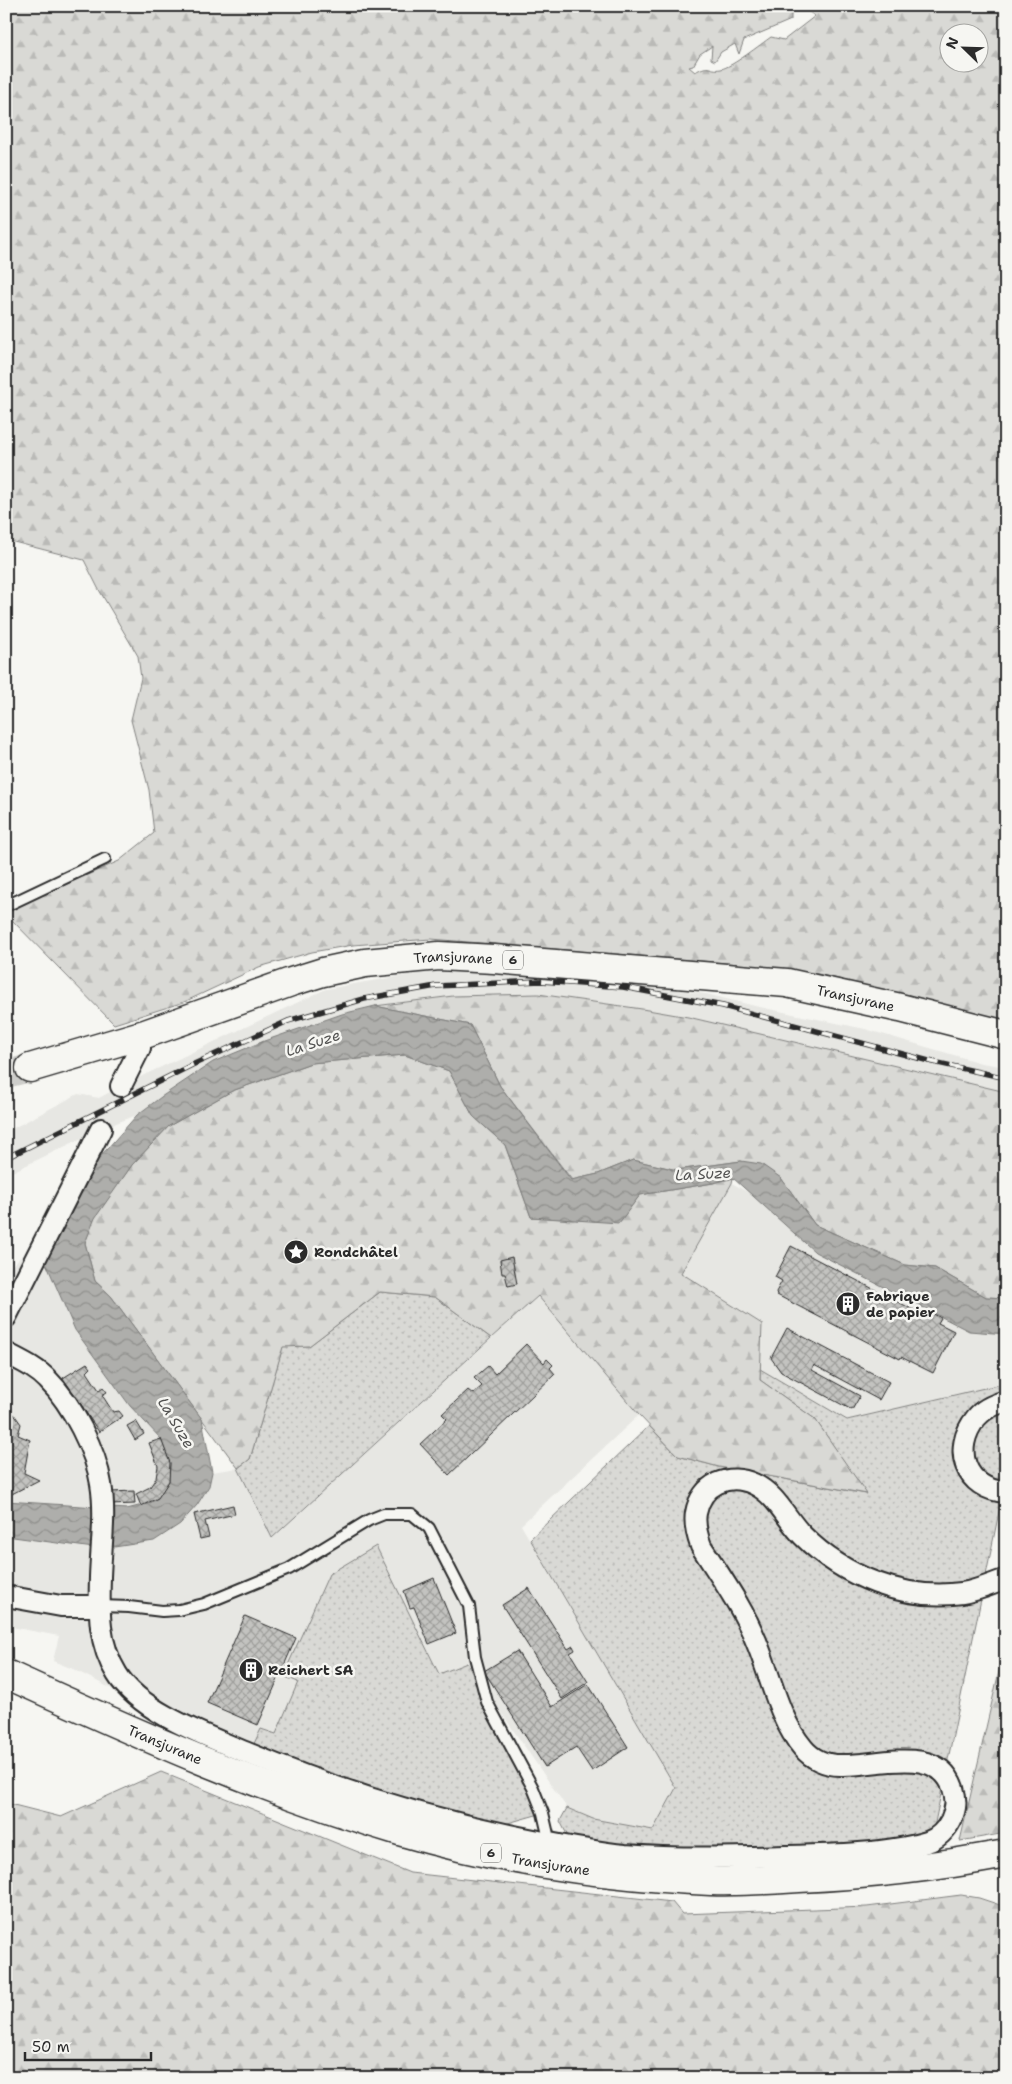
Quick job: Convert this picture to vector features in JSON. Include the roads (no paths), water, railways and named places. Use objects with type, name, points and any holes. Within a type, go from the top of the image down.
[{"type":"main road","name":"Transjurane","points":[[30,1068],[145,1034],[323,972],[365,963],[439,956],[514,960],[786,983],[900,1008],[1006,1035]]},
{"type":"main road","name":"Transjurane","points":[[6,1674],[179,1750],[262,1784],[348,1815],[461,1847],[547,1864],[712,1881],[768,1880],[870,1874],[958,1863],[1006,1854]]},
{"type":"street","points":[[121,1086],[140,1048]]},
{"type":"street","points":[[6,1317],[101,1128]]},
{"type":"street","points":[[6,1353],[32,1367],[48,1380],[64,1400],[94,1456],[101,1483],[103,1506],[100,1626],[104,1647],[118,1676],[133,1693],[159,1712],[212,1739],[272,1764],[349,1792],[424,1815],[488,1831],[621,1854],[676,1858],[828,1855],[905,1847],[933,1840],[948,1826],[957,1805],[952,1783],[938,1768],[912,1759],[839,1766],[822,1762],[805,1751],[790,1729],[754,1636],[701,1546],[696,1530],[696,1512],[704,1494],[718,1483],[736,1478],[754,1484],[772,1495],[802,1535],[826,1558],[860,1577],[895,1590],[932,1594],[963,1593],[1006,1579]]},
{"type":"street","points":[[1006,1401],[994,1404],[976,1417],[966,1435],[963,1454],[968,1472],[978,1482],[996,1492],[1006,1492]]},
{"type":"street","points":[[6,1596],[62,1606],[100,1606]]},
{"type":"lane","points":[[6,906],[105,858]]},
{"type":"lane","points":[[100,1606],[162,1611],[179,1610],[204,1604],[290,1569],[369,1520],[384,1514],[412,1514],[429,1528],[469,1606],[475,1657],[487,1702],[533,1788],[543,1813],[550,1843]]},
{"type":"water","name":"La Suze","points":[[375,1006],[470,1025],[500,1086],[571,1180],[598,1174],[633,1160],[677,1170],[741,1161],[761,1164],[781,1178],[815,1225],[905,1265],[935,1268],[986,1297],[1006,1298],[1006,1334],[969,1331],[815,1252],[733,1178],[640,1195],[619,1223],[531,1217],[505,1145],[473,1116],[449,1071],[405,1055],[311,1063],[232,1091],[169,1126],[132,1165],[95,1218],[85,1243],[95,1281],[111,1296],[202,1419],[212,1472],[209,1486],[197,1505],[180,1524],[154,1541],[101,1549],[6,1536],[6,1501],[127,1509],[150,1503],[158,1498],[169,1481],[170,1463],[161,1439],[130,1406],[75,1330],[46,1263],[46,1252],[99,1158],[137,1115],[213,1062],[264,1041],[342,1014]]},
{"type":"tunnel","points":[[6,1074],[30,1068]]},
{"type":"railway","points":[[6,1158],[192,1065],[288,1021],[364,999],[436,986],[541,981],[623,987],[723,1006],[929,1061],[1006,1078]]},
{"type":"place","name":"Rondchâtel","points":[[296,1252]]},
{"type":"place","name":"Fabrique de papier","points":[[848,1304]]},
{"type":"place","name":"Reichert SA","points":[[251,1670]]}]
